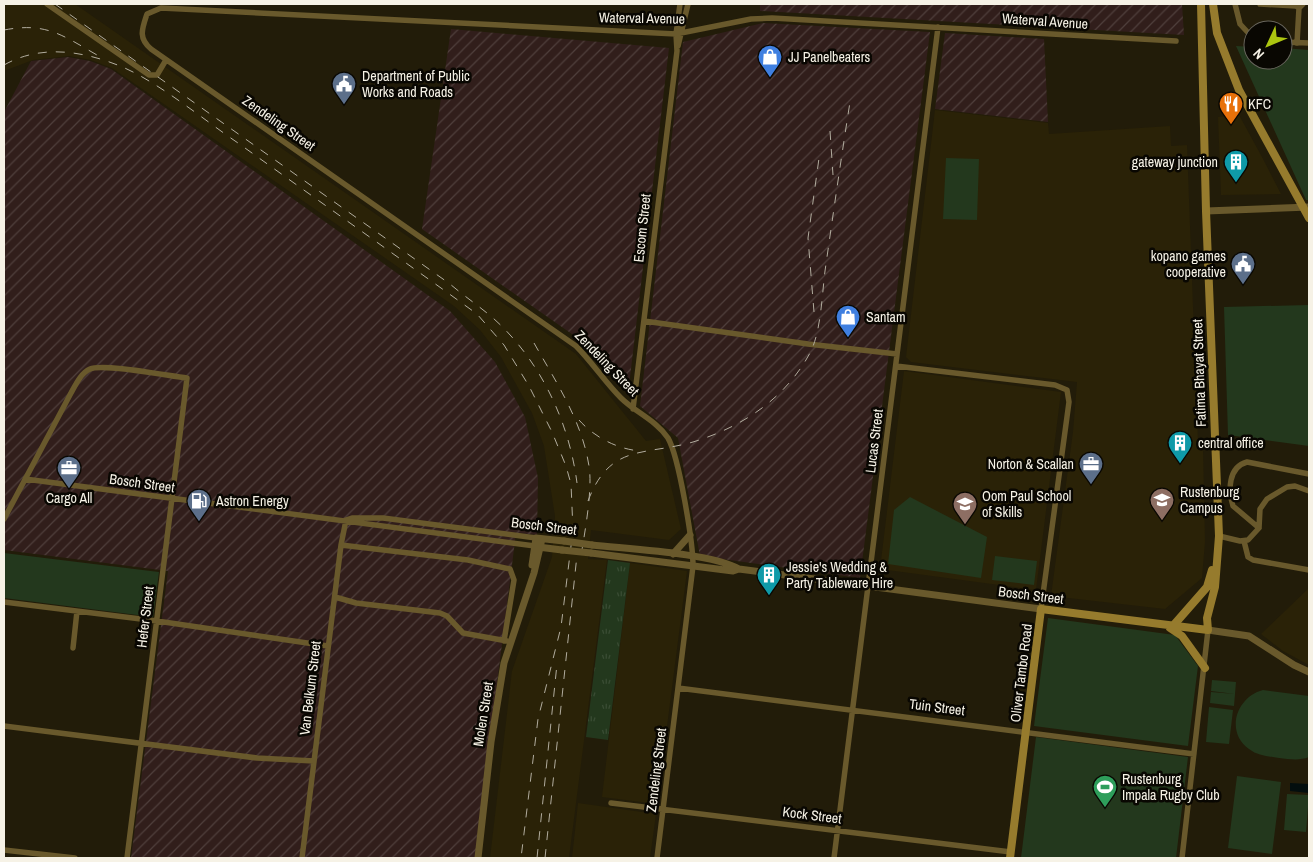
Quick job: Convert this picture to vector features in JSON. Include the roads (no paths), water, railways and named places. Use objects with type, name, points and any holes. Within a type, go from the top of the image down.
[{"type":"main road","name":"Fatima Bhayat Street","points":[[1202,4],[1206,211],[1219,536],[1215,587],[1207,618],[1208,630]]},
{"type":"main road","points":[[1213,4],[1217,33],[1238,90],[1306,207],[1309,218]]},
{"type":"main road","points":[[1205,668],[1182,636],[1169,626],[1210,581],[1217,514]]},
{"type":"main road","name":"Bosch Street","points":[[1041,609],[1208,630]]},
{"type":"main road","name":"Oliver Tambo Road","points":[[1010,855],[1041,609]]},
{"type":"street","points":[[47,4],[149,75],[157,75],[166,60]]},
{"type":"street","name":"Escom Street","points":[[633,408],[679,34],[680,4]]},
{"type":"street","name":"Escom Street","points":[[679,34],[688,4]]},
{"type":"street","points":[[1236,4],[1240,24],[1243,27]]},
{"type":"street","points":[[1260,4],[1301,6],[1297,43]]},
{"type":"street","name":"Waterval Avenue","points":[[151,49],[142,41],[141,35],[147,14],[161,8],[679,34],[744,20],[772,18],[1176,41]]},
{"type":"street","name":"Lucas Street","points":[[834,858],[938,27]]},
{"type":"street","points":[[1293,43],[1309,43]]},
{"type":"street","name":"Zendeling Street","points":[[151,49],[562,336],[592,362],[619,396],[668,438],[676,463],[690,535],[693,566],[657,858]]},
{"type":"street","points":[[1206,211],[1306,207]]},
{"type":"street","points":[[644,321],[808,344],[898,354]]},
{"type":"street","name":"Oliver Tambo Road","points":[[896,366],[1061,386],[1069,392],[1041,609]]},
{"type":"street","name":"Hefer Street","points":[[25,479],[75,387],[89,369],[104,368],[187,378],[170,499],[157,621],[127,858]]},
{"type":"street","points":[[1259,528],[1233,506],[1231,477],[1233,471],[1247,462],[1309,474]]},
{"type":"street","points":[[4,519],[25,479]]},
{"type":"street","name":"Bosch Street","points":[[25,479],[346,520],[352,518],[383,518],[539,539],[673,554],[725,563],[739,569],[1041,609]]},
{"type":"street","points":[[1219,536],[1244,541],[1251,537],[1259,528],[1261,506],[1279,490],[1295,486],[1309,491]]},
{"type":"street","name":"Bosch Street","points":[[346,520],[351,524],[733,571],[739,569]]},
{"type":"street","name":"Van Belkum Street","points":[[302,858],[341,545],[346,520]]},
{"type":"street","points":[[673,554],[690,535]]},
{"type":"street","points":[[532,578],[539,539]]},
{"type":"street","points":[[1244,541],[1248,557],[1253,560],[1309,570]]},
{"type":"street","points":[[335,597],[356,603],[440,613],[450,618],[463,633],[508,641],[514,580],[510,570],[468,560],[341,545]]},
{"type":"street","points":[[532,578],[536,565],[537,547]]},
{"type":"street","points":[[536,565],[550,548]]},
{"type":"street","name":"Molen Street","points":[[478,858],[494,718],[508,641],[532,578]]},
{"type":"street","points":[[4,602],[157,621],[328,646]]},
{"type":"street","points":[[74,648],[77,611]]},
{"type":"street","name":"Bosch Street","points":[[1208,630],[1249,636],[1294,666],[1309,672]]},
{"type":"street","name":"Fatima Bhayat Street","points":[[1182,858],[1208,630]]},
{"type":"street","name":"Tuin Street","points":[[678,688],[1194,754]]},
{"type":"street","points":[[4,726],[257,758],[314,761]]},
{"type":"street","name":"Kock Street","points":[[611,802],[1010,855]]},
{"type":"street","points":[[4,850],[75,858]]},
{"type":"railway","points":[[55,4],[450,284],[493,318],[525,353],[550,393],[567,437],[577,483]]},
{"type":"railway","points":[[4,30],[19,28],[43,29],[63,36],[97,55]]},
{"type":"railway","points":[[4,65],[18,58],[33,54],[62,52],[106,61],[149,81],[477,314],[504,345],[529,386],[552,432],[566,466],[571,484],[573,530],[561,627],[538,719],[521,858]]},
{"type":"railway","points":[[588,501],[597,482],[607,469],[618,461],[630,455],[693,442],[728,428],[761,409],[788,384],[800,369],[810,353],[817,335],[850,102]]},
{"type":"railway","points":[[830,131],[833,175]]},
{"type":"railway","points":[[814,312],[808,238],[820,151]]},
{"type":"railway","points":[[534,343],[567,402],[586,449],[590,488],[580,562]]},
{"type":"railway","points":[[579,420],[606,441],[623,448],[640,451]]},
{"type":"railway","points":[[545,858],[577,555]]},
{"type":"railway","points":[[537,858],[557,664]]},
{"type":"place","name":"JJ Panelbeaters","points":[[770,78]]},
{"type":"place","name":"Department of Public Works and Roads","points":[[344,105]]},
{"type":"place","name":"KFC","points":[[1231,125]]},
{"type":"place","name":"gateway junction","points":[[1236,183]]},
{"type":"place","name":"kopano games cooperative","points":[[1243,285]]},
{"type":"place","name":"Santam","points":[[848,338]]},
{"type":"place","name":"central office","points":[[1180,464]]},
{"type":"place","name":"Norton & Scallan","points":[[1091,485]]},
{"type":"place","name":"Cargo All","points":[[69,489]]},
{"type":"place","name":"Rustenburg Campus","points":[[1162,521]]},
{"type":"place","name":"Astron Energy","points":[[199,522]]},
{"type":"place","name":"Oom Paul School of Skills","points":[[965,525]]},
{"type":"place","name":"Jessie's Wedding & Party Tableware Hire","points":[[769,596]]},
{"type":"place","name":"Rustenburg Impala Rugby Club","points":[[1105,808]]}]
